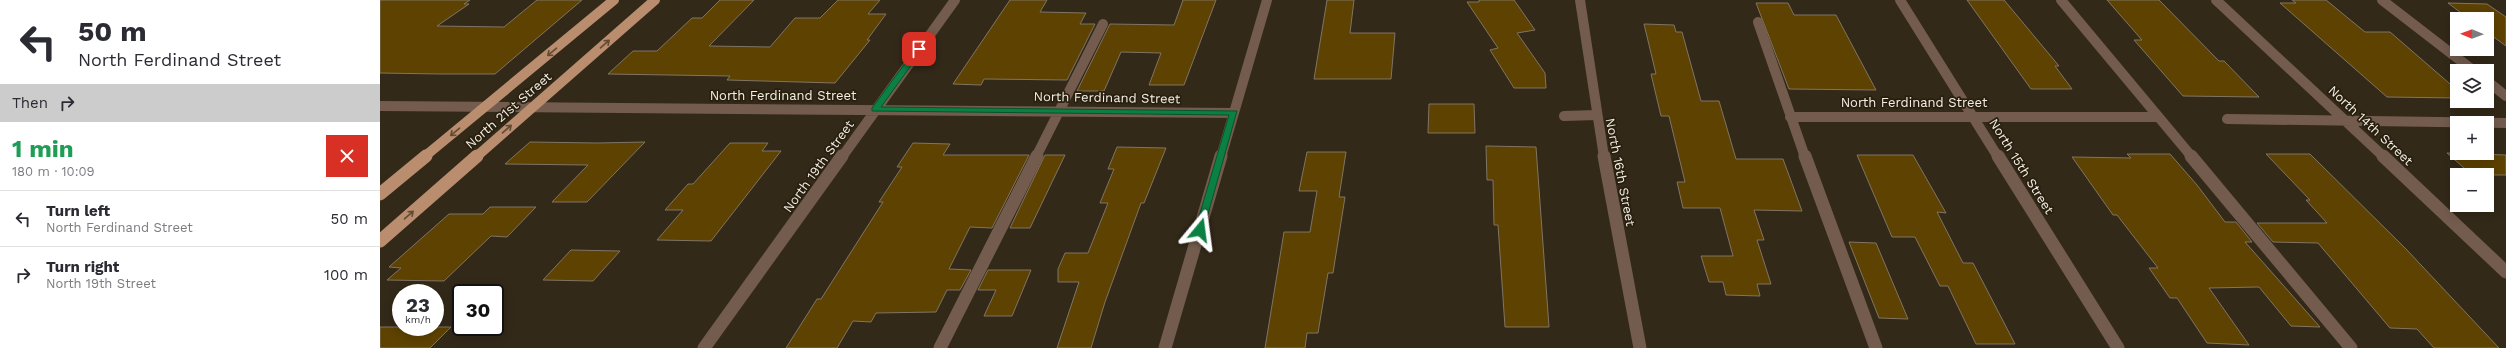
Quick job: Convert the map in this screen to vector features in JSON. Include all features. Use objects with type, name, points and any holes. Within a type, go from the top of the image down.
[{"type":"main road","name":"North 21st Street","points":[[380,194],[614,0]]},
{"type":"main road","name":"North 21st Street","points":[[380,241],[655,0]]},
{"type":"street","name":"North 19th Street","points":[[704,348],[955,0]]},
{"type":"street","points":[[1165,348],[1267,0]]},
{"type":"street","name":"North 16th Street","points":[[1580,0],[1596,115],[1640,348]]},
{"type":"street","name":"North 15th Street","points":[[1900,0],[1975,116],[2118,348]]},
{"type":"street","points":[[2061,0],[2351,348]]},
{"type":"street","name":"North 14th Street","points":[[2216,0],[2346,120],[2506,272]]},
{"type":"street","points":[[2382,0],[2465,64]]},
{"type":"street","points":[[1758,22],[1790,116],[1876,348]]},
{"type":"street","points":[[940,348],[1103,24]]},
{"type":"street","points":[[2494,87],[2506,96]]},
{"type":"street","name":"North Ferdinand Street","points":[[380,106],[1234,113]]},
{"type":"street","points":[[1564,116],[1596,115]]},
{"type":"street","name":"North Ferdinand Street","points":[[1790,116],[2158,117]]},
{"type":"street","points":[[2228,119],[2506,123]]},
{"type":"building","points":[[380,0],[470,0],[464,4],[469,4],[437,26],[504,27],[537,0],[582,0],[495,74],[440,74],[380,73]]},
{"type":"building","points":[[720,0],[754,0],[709,46],[770,47],[795,18],[820,18],[838,0],[880,0],[868,14],[886,14],[867,40],[870,40],[835,83],[727,80],[730,76],[608,74],[633,51],[657,51],[692,18],[702,18]]},
{"type":"building","points":[[1010,0],[1047,0],[1040,12],[1086,13],[1080,24],[1095,24],[1067,80],[984,79],[981,85],[953,84]]},
{"type":"building","points":[[1183,0],[1216,0],[1184,85],[1149,85],[1161,53],[1121,52],[1104,91],[1077,91],[1110,24],[1174,25]]},
{"type":"building","points":[[1327,0],[1354,0],[1350,33],[1395,33],[1391,79],[1314,79]]},
{"type":"building","points":[[1479,0],[1514,0],[1535,30],[1517,33],[1545,73],[1546,88],[1514,88],[1490,50],[1498,48],[1467,2],[1479,2]]},
{"type":"building","points":[[1967,0],[2004,0],[2059,66],[2055,66],[2072,89],[2031,89]]},
{"type":"building","points":[[2107,0],[2159,0],[2219,61],[2224,61],[2259,97],[2183,96],[2134,40],[2142,40]]},
{"type":"building","points":[[2292,0],[2326,0],[2365,32],[2390,32],[2450,84],[2450,98],[2387,97],[2280,3],[2296,3]]},
{"type":"building","points":[[1756,3],[1788,3],[1794,15],[1836,15],[1876,90],[1789,89]]},
{"type":"building","points":[[2448,3],[2487,4],[2506,17],[2506,46],[2494,37],[2494,12],[2460,12]]},
{"type":"building","points":[[1644,24],[1674,25],[1676,32],[1682,32],[1701,101],[1719,101],[1736,159],[1783,159],[1802,211],[1754,210],[1764,240],[1757,240],[1771,284],[1757,284],[1760,296],[1726,295],[1723,282],[1709,282],[1701,256],[1733,256],[1720,208],[1683,208],[1677,182],[1685,182],[1669,116],[1661,116],[1651,74],[1656,74]]},
{"type":"building","points":[[1429,104],[1474,104],[1475,133],[1428,133]]},
{"type":"building","points":[[530,142],[645,142],[587,202],[552,202],[588,165],[505,164]]},
{"type":"building","points":[[730,143],[768,143],[762,151],[781,151],[711,241],[657,240],[683,210],[665,210],[688,184],[693,184]]},
{"type":"building","points":[[913,143],[950,144],[943,155],[1029,155],[992,228],[970,227],[949,269],[971,270],[960,290],[947,290],[936,312],[876,313],[871,322],[853,321],[837,348],[786,348],[817,299],[821,299],[883,202],[879,202],[902,167],[897,167]]},
{"type":"building","points":[[1486,146],[1536,147],[1549,327],[1505,327],[1498,225],[1494,225],[1493,180],[1487,180]]},
{"type":"building","points":[[1117,147],[1166,148],[1144,203],[1141,203],[1105,302],[1091,348],[1057,348],[1079,282],[1058,282],[1058,269],[1065,253],[1088,253],[1108,203],[1100,203],[1114,169],[1108,169]]},
{"type":"building","points":[[1307,152],[1346,152],[1339,197],[1345,197],[1333,273],[1328,273],[1318,333],[1307,333],[1305,348],[1265,348],[1284,232],[1310,232],[1317,191],[1299,191]]},
{"type":"building","points":[[2127,154],[2170,154],[2197,185],[2225,222],[2236,222],[2252,242],[2245,242],[2320,327],[2291,326],[2259,287],[2209,288],[2249,345],[2207,343],[2177,298],[2170,298],[2149,268],[2158,268],[2117,215],[2113,215],[2072,157],[2131,158]]},
{"type":"building","points":[[2266,154],[2310,154],[2406,249],[2499,348],[2434,348],[2417,329],[2390,328],[2318,243],[2273,242],[2257,223],[2327,223],[2306,200],[2310,200]]},
{"type":"building","points":[[1045,155],[1065,155],[1030,228],[1010,228]]},
{"type":"building","points":[[1857,155],[1913,155],[1946,213],[1937,212],[1963,263],[1973,263],[2015,344],[1976,344],[1948,286],[1940,286],[1915,237],[1892,237]]},
{"type":"building","points":[[2494,155],[2506,155],[2506,175],[2494,175],[2494,168],[2464,168],[2455,160],[2494,160]]},
{"type":"building","points":[[490,207],[536,207],[507,237],[491,236],[444,281],[387,280],[401,268],[389,267],[449,214],[483,214]]},
{"type":"building","points":[[1849,242],[1876,243],[1908,319],[1879,318]]},
{"type":"building","points":[[571,250],[620,251],[593,281],[543,280]]},
{"type":"building","points":[[988,270],[1031,270],[1012,316],[984,316],[996,290],[978,290]]},
{"type":"building","points":[[380,327],[392,327],[392,336],[442,336],[430,348],[380,348]]},
{"type":"building","points":[[444,327],[451,327],[444,334]]},
{"type":"route","points":[[919,49],[875,110],[1234,113],[1200,230]]}]
